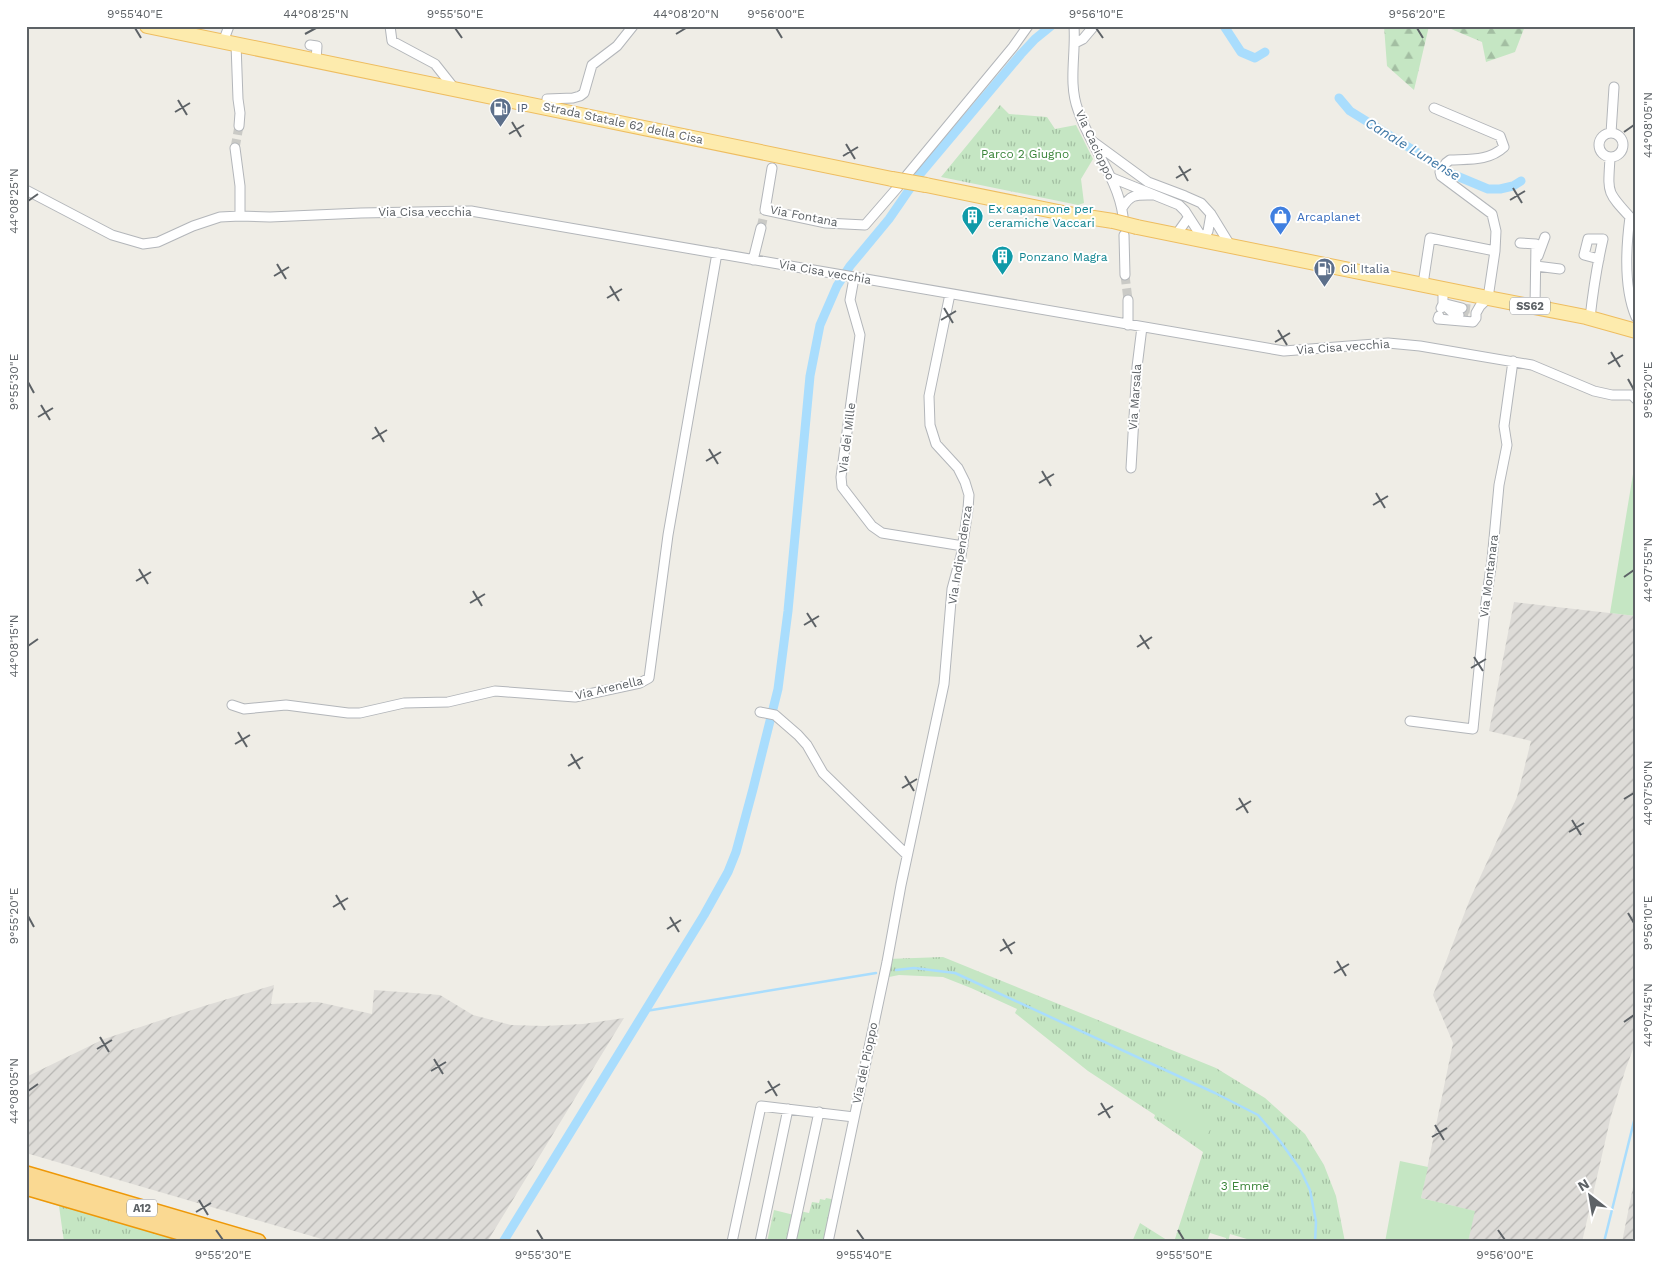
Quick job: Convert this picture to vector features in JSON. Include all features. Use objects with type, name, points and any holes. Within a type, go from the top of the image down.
[{"type":"highway","name":"A12","points":[[26,1174],[258,1242]]},
{"type":"highway","name":"A12","points":[[26,1187],[214,1242]]},
{"type":"main road","name":"Strada Statale 62 della Cisa","points":[[147,26],[229,43],[317,49],[454,88],[895,183]]},
{"type":"main road","name":"SS62","points":[[895,183],[926,185],[1068,214],[1119,215],[1137,227],[1443,288],[1471,314],[1536,307],[1590,318],[1636,331]]},
{"type":"street","points":[[230,26],[229,43],[240,112],[239,126]]},
{"type":"street","points":[[390,26],[392,41],[434,64],[454,88]]},
{"type":"street","points":[[547,107],[547,98],[573,98],[584,93],[592,66],[617,46],[633,26]]},
{"type":"street","points":[[907,175],[1028,26]]},
{"type":"street","name":"Via Cacioppo","points":[[1074,26],[1073,93],[1078,111],[1110,176],[1119,215]]},
{"type":"street","points":[[1074,43],[1083,39],[1094,26]]},
{"type":"street","points":[[1612,133],[1614,88]]},
{"type":"street","points":[[1434,108],[1500,136],[1504,142],[1504,147],[1496,154],[1484,158],[1450,160],[1440,172],[1441,176],[1492,214],[1496,231],[1495,251],[1471,314]]},
{"type":"street","points":[[1612,133],[1621,138],[1623,146],[1618,156],[1610,158],[1602,154],[1599,143],[1603,136],[1612,133]]},
{"type":"street","points":[[1092,140],[1148,182],[1201,203],[1211,214],[1230,246]]},
{"type":"street","points":[[235,148],[240,186],[240,216]]},
{"type":"street","points":[[1610,158],[1608,189],[1612,199],[1630,218],[1628,278],[1632,309],[1636,317]]},
{"type":"street","points":[[1110,176],[1126,166]]},
{"type":"street","name":"Via Fontana","points":[[772,168],[765,210],[826,223],[865,225],[895,183]]},
{"type":"street","points":[[1110,176],[1179,205],[1185,211],[1203,240],[1208,231],[1211,214]]},
{"type":"street","name":"Via Cisa vecchia","points":[[26,190],[112,235],[143,244],[158,242],[193,226],[215,219],[240,216],[270,217],[471,211],[1284,351],[1388,343],[1420,346],[1532,365],[1594,391],[1634,397]]},
{"type":"street","points":[[1119,215],[1130,197],[1136,195],[1155,195]]},
{"type":"street","points":[[1176,235],[1188,218]]},
{"type":"street","name":"Via Fontana","points":[[753,260],[761,228]]},
{"type":"street","points":[[1124,235],[1125,275]]},
{"type":"street","points":[[1536,263],[1545,237]]},
{"type":"street","points":[[1423,284],[1430,238],[1495,251]]},
{"type":"street","points":[[1520,243],[1536,244],[1536,307]]},
{"type":"street","name":"Via Arenella","points":[[232,705],[244,709],[286,705],[360,713],[404,703],[448,702],[496,691],[575,697],[640,683],[650,678],[668,536],[716,253]]},
{"type":"street","points":[[1590,318],[1598,259]]},
{"type":"street","points":[[1536,263],[1560,268]]},
{"type":"street","name":"Via dei Mille","points":[[851,277],[850,300],[860,335],[841,477],[842,487],[872,526],[882,533],[963,546]]},
{"type":"street","points":[[1443,288],[1438,319],[1471,314]]},
{"type":"street","name":"Via Indipendenza","points":[[901,885],[944,684],[952,589],[963,546],[969,495],[958,468],[936,444],[932,433],[929,411],[929,396],[950,294]]},
{"type":"street","points":[[1128,300],[1128,325]]},
{"type":"street","points":[[1441,309],[1471,314]]},
{"type":"street","name":"Via Marsala","points":[[1132,468],[1136,367],[1142,327]]},
{"type":"street","name":"Via Montanara","points":[[1410,721],[1473,729],[1499,485],[1507,445],[1504,426],[1513,361]]},
{"type":"street","points":[[767,713],[807,745],[823,774],[907,855]]},
{"type":"street","name":"Via del Pioppo","points":[[828,1242],[887,962],[901,885]]},
{"type":"street","points":[[732,1242],[761,1106],[854,1117]]},
{"type":"street","points":[[760,1242],[788,1109]]},
{"type":"street","points":[[791,1242],[819,1112]]},
{"type":"shaded area","points":[[1514,602],[1636,616],[1636,1041],[1611,1116],[1582,1242],[1468,1242],[1474,1211],[1421,1198],[1453,1043],[1433,995],[1470,899],[1517,797],[1531,741],[1489,731]]},
{"type":"shaded area","points":[[274,985],[271,1004],[318,1002],[372,1014],[374,990],[440,995],[473,1015],[511,1025],[583,1024],[624,1018],[487,1242],[332,1242],[26,1153],[26,1077],[104,1039]]},
{"type":"shaded area","points":[[1633,1187],[1636,1188],[1636,1242],[1622,1242]]},
{"type":"green space","points":[[1384,26],[1429,26],[1414,90],[1387,66]]},
{"type":"green space","points":[[1444,26],[1525,26],[1515,52],[1486,62],[1482,42]]},
{"type":"green space","name":"Parco 2 Giugno","points":[[1000,105],[1009,114],[1047,117],[1055,129],[1076,125],[1093,159],[1081,179],[1084,203],[1078,205],[941,177]]},
{"type":"green space","points":[[1636,456],[1636,616],[1610,613]]},
{"type":"green space","name":"3 Emme","points":[[943,957],[1216,1068],[1265,1098],[1305,1134],[1324,1165],[1336,1196],[1345,1242],[1257,1242],[1230,1234],[1228,1242],[1226,1242],[1226,1238],[1210,1233],[1207,1242],[1174,1242],[1203,1152],[1154,1118],[1155,1115],[1088,1071],[1015,1013],[1017,1009],[943,977],[899,975],[884,978],[887,959]]},
{"type":"green space","points":[[1171,1093],[1217,1116],[1205,1140],[1159,1117]]},
{"type":"green space","points":[[1400,1161],[1428,1167],[1421,1198],[1475,1211],[1468,1242],[1385,1242]]},
{"type":"green space","points":[[26,1189],[206,1242],[64,1242],[59,1206],[26,1196]]},
{"type":"green space","points":[[826,1198],[836,1200],[826,1242],[767,1242],[774,1210],[794,1215],[795,1210],[809,1213],[812,1202],[819,1203],[820,1199],[825,1200]]},
{"type":"green space","points":[[776,1219],[789,1222],[785,1242],[771,1242]]},
{"type":"green space","points":[[1140,1223],[1170,1242],[1132,1242]]},
{"type":"waterway","points":[[503,1242],[704,915],[728,872],[736,852],[778,689],[788,611],[810,376],[820,325],[837,286],[850,266],[889,219],[920,174],[1021,54],[1051,26]]},
{"type":"waterway","name":"Canale Lunense","points":[[1224,26],[1241,52],[1255,58],[1265,52]]},
{"type":"waterway","name":"Canale Lunense","points":[[1339,98],[1350,111],[1452,174],[1488,189],[1513,186],[1521,181]]},
{"type":"waterway","points":[[896,970],[914,968],[955,973],[1215,1093],[1258,1115],[1300,1169],[1310,1190],[1316,1222],[1315,1242]]},
{"type":"waterway","points":[[646,1011],[876,973]]},
{"type":"waterway","points":[[1604,1242],[1636,1113]]},
{"type":"tunnel","points":[[235,148],[239,126]]},
{"type":"tunnel","points":[[761,228],[765,210]]},
{"type":"tunnel","points":[[1125,275],[1128,300]]},
{"type":"tunnel","points":[[1462,308],[1470,309]]},
{"type":"tunnel","points":[[1459,315],[1470,317]]},
{"type":"place","name":"IP","points":[[501,127]]},
{"type":"place","name":"Ex capannone per ceramiche Vaccari","points":[[972,235]]},
{"type":"place","name":"Arcaplanet","points":[[1281,236]]},
{"type":"place","name":"Ponzano Magra","points":[[1003,276]]},
{"type":"place","name":"Oil Italia","points":[[1325,288]]}]
